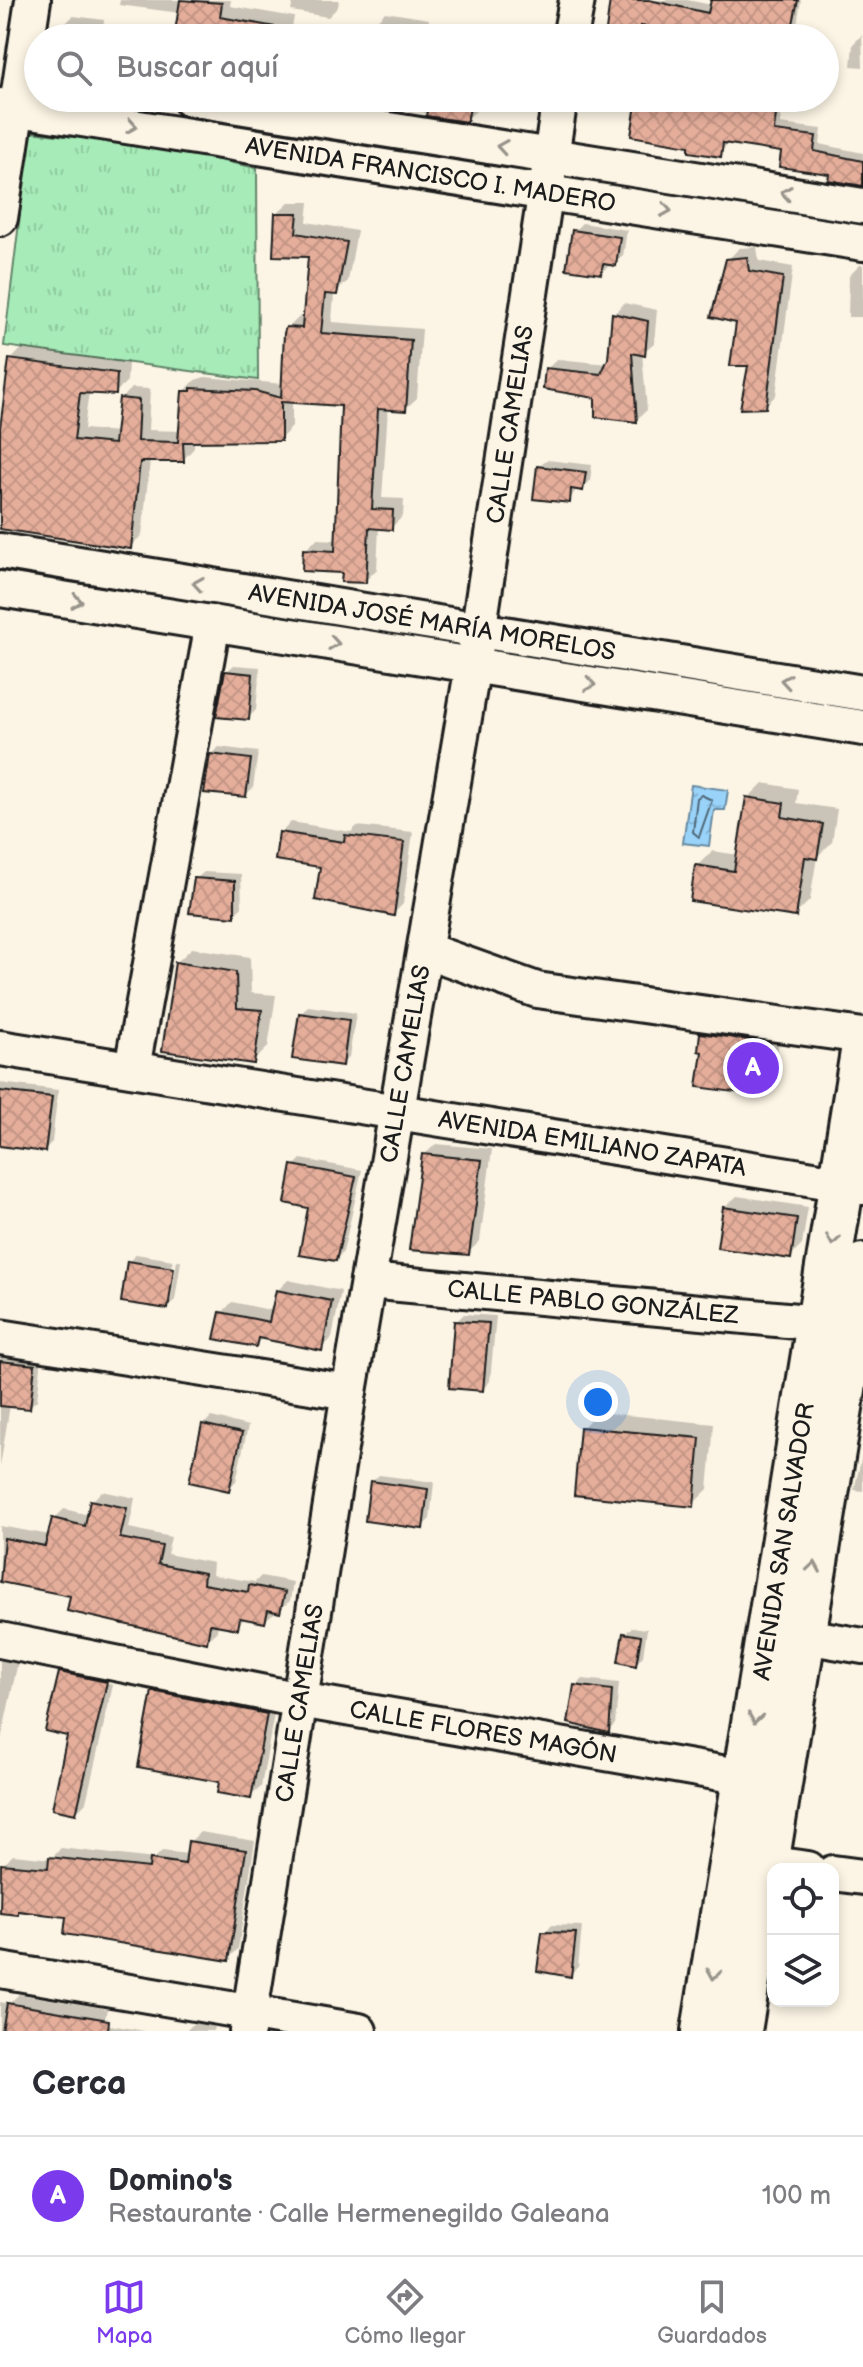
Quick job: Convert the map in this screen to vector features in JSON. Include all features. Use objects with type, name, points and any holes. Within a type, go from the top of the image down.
[{"type":"main road","name":"AVENIDA SAN SALVADOR","points":[[704,2031],[762,1780],[786,1633],[819,1323],[852,1186],[863,1052]]},
{"type":"main road","name":"AVENIDA SAN SALVADOR","points":[[786,1633],[850,1424],[863,1266]]},
{"type":"main road","name":"AVENIDA SAN SALVADOR","points":[[762,1780],[786,1863]]},
{"type":"main road","name":"AVENIDA SAN SALVADOR","points":[[739,2031],[767,1935]]},
{"type":"street","points":[[29,24],[33,0]]},
{"type":"street","points":[[573,24],[577,0]]},
{"type":"street","points":[[0,218],[9,107],[24,49]]},
{"type":"street","name":"AVENIDA FRANCISCO I. MADERO","points":[[41,112],[547,190],[863,243]]},
{"type":"street","name":"AVENIDA FRANCISCO I. MADERO","points":[[278,112],[863,206]]},
{"type":"street","name":"CALLE CAMELIAS","points":[[248,2022],[349,1392],[479,630],[558,112]]},
{"type":"street","name":"AVENIDA JOSÉ MARÍA MORELOS","points":[[0,551],[863,693]]},
{"type":"street","name":"AVENIDA JOSÉ MARÍA MORELOS","points":[[0,589],[863,728]]},
{"type":"street","points":[[132,1068],[213,623]]},
{"type":"street","points":[[425,950],[537,990],[863,1036]]},
{"type":"street","name":"AVENIDA EMILIANO ZAPATA","points":[[0,1048],[852,1186]]},
{"type":"street","name":"CALLE PABLO GONZÁLEZ","points":[[368,1281],[819,1323]]},
{"type":"street","points":[[0,1337],[349,1392]]},
{"type":"street","points":[[786,1633],[863,1646]]},
{"type":"street","name":"CALLE FLORES MAGÓN","points":[[0,1640],[300,1700],[762,1780]]},
{"type":"street","points":[[839,1874],[863,1877]]},
{"type":"street","points":[[0,1970],[248,2022],[359,2031]]},
{"type":"green space","points":[[30,132],[141,144],[257,168],[258,380],[4,346]]},
{"type":"water","points":[[691,785],[728,790],[725,810],[714,810],[709,846],[683,843]]},
{"type":"building","points":[[180,0],[222,3],[220,17],[259,24],[176,24]]},
{"type":"building","points":[[610,0],[649,0],[708,13],[711,0],[798,0],[793,24],[607,24]]},
{"type":"building","points":[[427,112],[469,112],[467,122],[426,116]]},
{"type":"building","points":[[635,112],[776,112],[774,131],[816,136],[814,151],[863,161],[863,186],[828,180],[829,174],[779,167],[781,152],[723,143],[721,157],[689,152],[689,146],[631,136]]},
{"type":"building","points":[[275,213],[298,213],[296,233],[347,242],[337,295],[325,294],[321,333],[411,340],[406,411],[378,409],[372,509],[393,510],[392,530],[369,528],[366,583],[341,582],[342,573],[302,571],[303,549],[335,551],[341,406],[281,402],[281,441],[183,442],[184,462],[140,462],[131,549],[0,529],[0,428],[9,359],[117,373],[116,395],[80,393],[74,440],[114,444],[119,398],[139,400],[137,441],[178,442],[182,391],[191,391],[191,388],[255,391],[281,398],[284,333],[286,327],[302,328],[308,257],[273,256]]},
{"type":"building","points":[[572,230],[620,237],[616,266],[603,264],[601,274],[566,269]]},
{"type":"building","points":[[747,257],[749,271],[783,277],[766,408],[740,409],[748,366],[730,366],[736,323],[711,317],[726,259]]},
{"type":"building","points":[[612,313],[648,321],[645,356],[632,353],[637,422],[595,417],[595,398],[543,389],[545,368],[601,374],[608,359]]},
{"type":"building","points":[[537,466],[586,472],[583,491],[571,489],[570,503],[533,499]]},
{"type":"building","points":[[225,671],[253,674],[249,720],[216,717]]},
{"type":"building","points":[[210,754],[251,759],[246,797],[204,793]]},
{"type":"building","points":[[746,797],[784,803],[782,817],[823,824],[817,859],[805,857],[796,917],[690,901],[695,865],[734,871]]},
{"type":"building","points":[[279,832],[344,842],[345,835],[404,842],[394,916],[315,900],[320,867],[275,860]]},
{"type":"building","points":[[194,878],[235,881],[235,917],[189,913]]},
{"type":"building","points":[[175,962],[236,972],[237,1008],[262,1010],[254,1064],[162,1051]]},
{"type":"building","points":[[299,1013],[349,1020],[343,1066],[292,1059]]},
{"type":"building","points":[[700,1033],[770,1043],[765,1077],[752,1074],[749,1094],[697,1087],[702,1052],[698,1051]]},
{"type":"building","points":[[0,1091],[52,1097],[45,1152],[0,1146]]},
{"type":"building","points":[[422,1154],[482,1160],[469,1255],[409,1250]]},
{"type":"building","points":[[292,1165],[356,1177],[336,1261],[299,1255],[308,1208],[285,1203]]},
{"type":"building","points":[[723,1207],[797,1218],[791,1259],[717,1248]]},
{"type":"building","points":[[127,1261],[174,1268],[168,1309],[121,1302]]},
{"type":"building","points":[[276,1290],[332,1301],[322,1351],[258,1338],[256,1347],[214,1339],[220,1312],[269,1322]]},
{"type":"building","points":[[454,1321],[489,1323],[483,1391],[449,1388]]},
{"type":"building","points":[[0,1361],[35,1365],[30,1409],[0,1406]]},
{"type":"building","points":[[202,1424],[242,1433],[229,1491],[189,1482]]},
{"type":"building","points":[[580,1427],[700,1438],[694,1507],[574,1495]]},
{"type":"building","points":[[370,1481],[428,1489],[423,1529],[365,1521]]},
{"type":"building","points":[[90,1500],[127,1508],[120,1538],[162,1546],[158,1564],[204,1573],[203,1584],[248,1592],[249,1585],[285,1592],[280,1613],[268,1610],[265,1623],[240,1618],[238,1629],[210,1624],[207,1643],[67,1611],[70,1596],[0,1582],[4,1538],[45,1546],[52,1518],[85,1526]]},
{"type":"building","points":[[623,1633],[641,1636],[636,1666],[618,1662]]},
{"type":"building","points":[[59,1672],[107,1682],[76,1814],[52,1809],[67,1736],[45,1731]]},
{"type":"building","points":[[574,1685],[612,1690],[609,1733],[568,1723]]},
{"type":"building","points":[[152,1691],[267,1714],[251,1799],[217,1793],[219,1782],[138,1767]]},
{"type":"building","points":[[188,1841],[246,1850],[229,1961],[64,1934],[66,1917],[18,1911],[18,1915],[0,1913],[1,1864],[48,1868],[49,1857],[149,1868],[150,1859],[185,1864]]},
{"type":"building","points":[[542,1932],[576,1933],[571,1977],[537,1971]]},
{"type":"building","points":[[7,2003],[109,2020],[108,2031],[2,2031]]},
{"type":"place","name":"Domino's","points":[[753,1068]]}]
